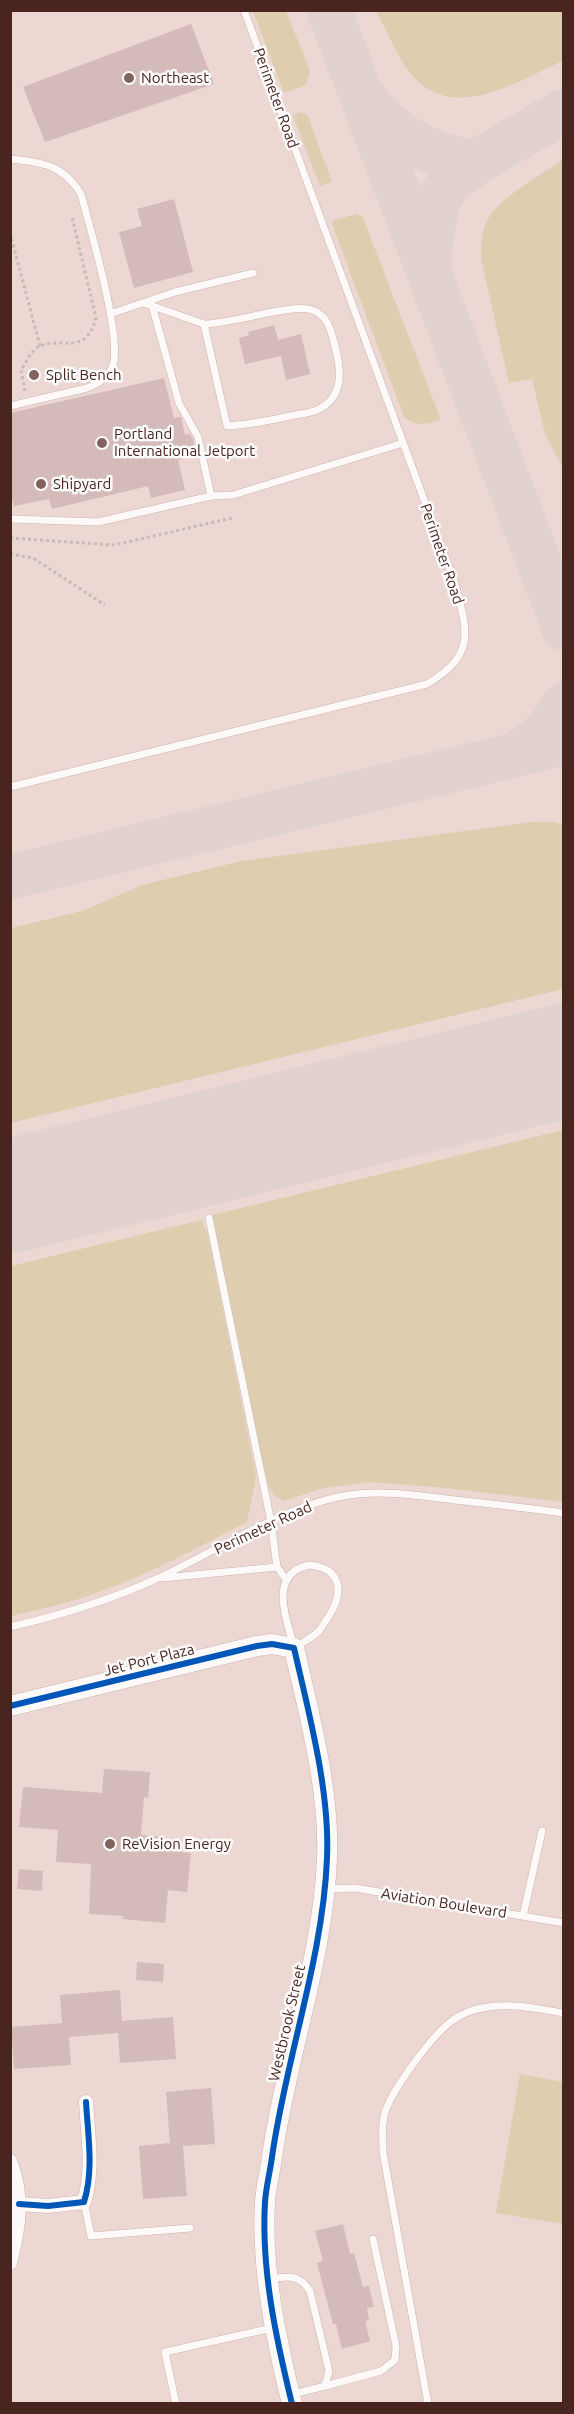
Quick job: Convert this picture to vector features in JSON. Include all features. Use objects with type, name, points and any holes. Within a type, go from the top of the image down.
[{"type":"street","name":"Jet Port Plaza","points":[[10,1706],[257,1646],[272,1644],[294,1648]]},
{"type":"street","name":"Westbrook Street","points":[[291,2399],[267,2279],[266,2202],[277,2121],[320,1930],[327,1855],[324,1793],[294,1648]]},
{"type":"street","points":[[19,2204],[48,2206],[84,2202],[90,2183],[86,2102]]},
{"type":"street","points":[[10,2161],[19,2193],[18,2231],[10,2263]]},
{"type":"lane","name":"Perimeter Road","points":[[10,787],[427,684],[441,675],[465,646],[466,622],[455,584],[244,10]]},
{"type":"lane","points":[[10,406],[87,388],[98,383],[107,376],[113,365],[114,353],[114,329],[81,194],[72,180],[58,169],[40,162],[11,158]]},
{"type":"lane","points":[[110,314],[175,292],[254,273]]},
{"type":"lane","points":[[144,303],[204,324],[218,324],[296,309],[314,310],[325,318],[333,338],[339,364],[339,388],[334,397],[318,410],[246,425],[227,426],[204,324]]},
{"type":"lane","points":[[152,305],[178,403],[198,437],[211,496]]},
{"type":"lane","points":[[10,519],[98,522],[211,496],[233,495],[403,443]]},
{"type":"lane","points":[[209,1218],[271,1522],[277,1567],[286,1579]]},
{"type":"lane","name":"Perimeter Road","points":[[10,1627],[91,1606],[157,1579],[307,1506],[339,1497],[406,1494],[564,1513]]},
{"type":"lane","points":[[318,1566],[334,1576],[339,1594],[337,1603],[319,1631],[294,1648],[283,1597],[286,1579],[300,1567],[318,1566]]},
{"type":"lane","points":[[157,1579],[277,1567]]},
{"type":"lane","points":[[523,1916],[542,1831]]},
{"type":"lane","name":"Aviation Boulevard","points":[[325,1889],[355,1888],[564,1923]]},
{"type":"lane","points":[[428,2403],[384,2152],[382,2132],[385,2113],[392,2096],[440,2031],[465,2012],[496,2005],[564,2013]]},
{"type":"lane","points":[[84,2202],[91,2236],[190,2228]]},
{"type":"lane","points":[[291,2399],[325,2386],[381,2371],[394,2360],[396,2346],[373,2239]]},
{"type":"lane","points":[[267,2279],[290,2276],[297,2278],[310,2291],[329,2371],[325,2386]]},
{"type":"lane","points":[[176,2403],[165,2352],[275,2328]]},
{"type":"path","points":[[28,402],[21,370],[35,348],[69,344],[85,338],[93,331],[96,318],[72,217]]},
{"type":"path","points":[[10,233],[40,346]]},
{"type":"path","points":[[10,538],[114,545],[232,518]]},
{"type":"path","points":[[10,554],[33,558],[105,605]]},
{"type":"shaded area","points":[[253,11],[286,11],[310,71],[306,85],[284,93]]},
{"type":"shaded area","points":[[376,11],[563,11],[563,61],[486,94],[466,97],[447,96],[429,89],[412,75],[397,53]]},
{"type":"shaded area","points":[[300,112],[307,114],[332,182],[320,186],[293,116]]},
{"type":"shaded area","points":[[563,159],[563,468],[545,434],[532,379],[509,383],[481,258],[481,244],[487,221],[501,203]]},
{"type":"shaded area","points":[[357,214],[363,218],[441,420],[421,424],[404,417],[332,224],[334,220]]},
{"type":"shaded area","points":[[531,822],[555,822],[563,825],[563,989],[11,1123],[11,928],[82,911],[142,885],[242,861]]},
{"type":"shaded area","points":[[563,1130],[563,1502],[447,1488],[369,1482],[324,1488],[283,1501],[274,1495],[266,1482],[212,1215]]},
{"type":"shaded area","points":[[201,1220],[208,1234],[256,1476],[247,1522],[123,1583],[70,1602],[11,1616],[11,1266]]},
{"type":"shaded area","points":[[520,2074],[563,2082],[563,2224],[496,2213]]},
{"type":"building","name":"Northeast","points":[[191,24],[214,84],[45,142],[23,87]]},
{"type":"building","points":[[174,199],[193,272],[134,288],[119,232],[142,226],[137,209]]},
{"type":"building","points":[[274,325],[278,340],[301,334],[310,374],[286,380],[281,356],[245,364],[239,338],[249,335],[248,332]]},
{"type":"building","name":"Portland International Jetport","points":[[164,378],[174,418],[181,417],[185,435],[190,434],[193,439],[196,455],[178,460],[185,490],[151,498],[148,486],[52,509],[49,499],[14,506],[13,501],[10,501],[10,413]]},
{"type":"building","name":"ReVision Energy","points":[[104,1769],[150,1772],[148,1798],[144,1797],[141,1835],[163,1837],[161,1850],[191,1853],[187,1892],[168,1890],[165,1923],[123,1919],[123,1916],[89,1914],[91,1864],[56,1862],[58,1830],[19,1827],[23,1787],[102,1793]]},
{"type":"building","points":[[19,1869],[43,1871],[42,1891],[17,1889]]},
{"type":"building","points":[[137,1962],[164,1964],[163,1982],[136,1980]]},
{"type":"building","points":[[120,1990],[122,2021],[173,2017],[176,2059],[120,2063],[118,2033],[69,2037],[71,2065],[14,2069],[11,2027],[62,2023],[60,1995]]},
{"type":"building","points":[[211,2088],[215,2144],[183,2146],[187,2196],[143,2199],[139,2146],[170,2143],[166,2092]]},
{"type":"building","points":[[343,2224],[350,2254],[354,2253],[363,2287],[369,2286],[374,2307],[367,2308],[369,2320],[365,2321],[370,2341],[342,2349],[317,2263],[323,2261],[315,2231]]},
{"type":"taxiway","points":[[329,10],[564,628]]},
{"type":"taxiway","points":[[366,100],[388,124],[415,143],[446,156],[478,161]]},
{"type":"taxiway","points":[[428,266],[434,218],[439,200],[450,181],[478,161],[564,111]]},
{"type":"taxiway","points":[[517,753],[544,733],[564,705]]},
{"type":"taxiway","points":[[10,877],[564,743]]},
{"type":"runway","points":[[10,1196],[564,1061]]},
{"type":"cycle path","points":[[10,1706],[257,1646],[272,1644],[294,1648],[322,1780],[327,1858],[319,1933],[278,2120],[265,2202],[265,2253],[271,2304],[292,2404]]},
{"type":"cycle path","points":[[19,2204],[48,2206],[84,2202],[90,2165],[86,2102]]},
{"type":"place","name":"Northeast","points":[[129,78]]},
{"type":"place","name":"Split Bench","points":[[34,375]]},
{"type":"place","name":"Portland International Jetport","points":[[102,443]]},
{"type":"place","name":"Shipyard","points":[[41,484]]},
{"type":"place","name":"ReVision Energy","points":[[110,1844]]}]
